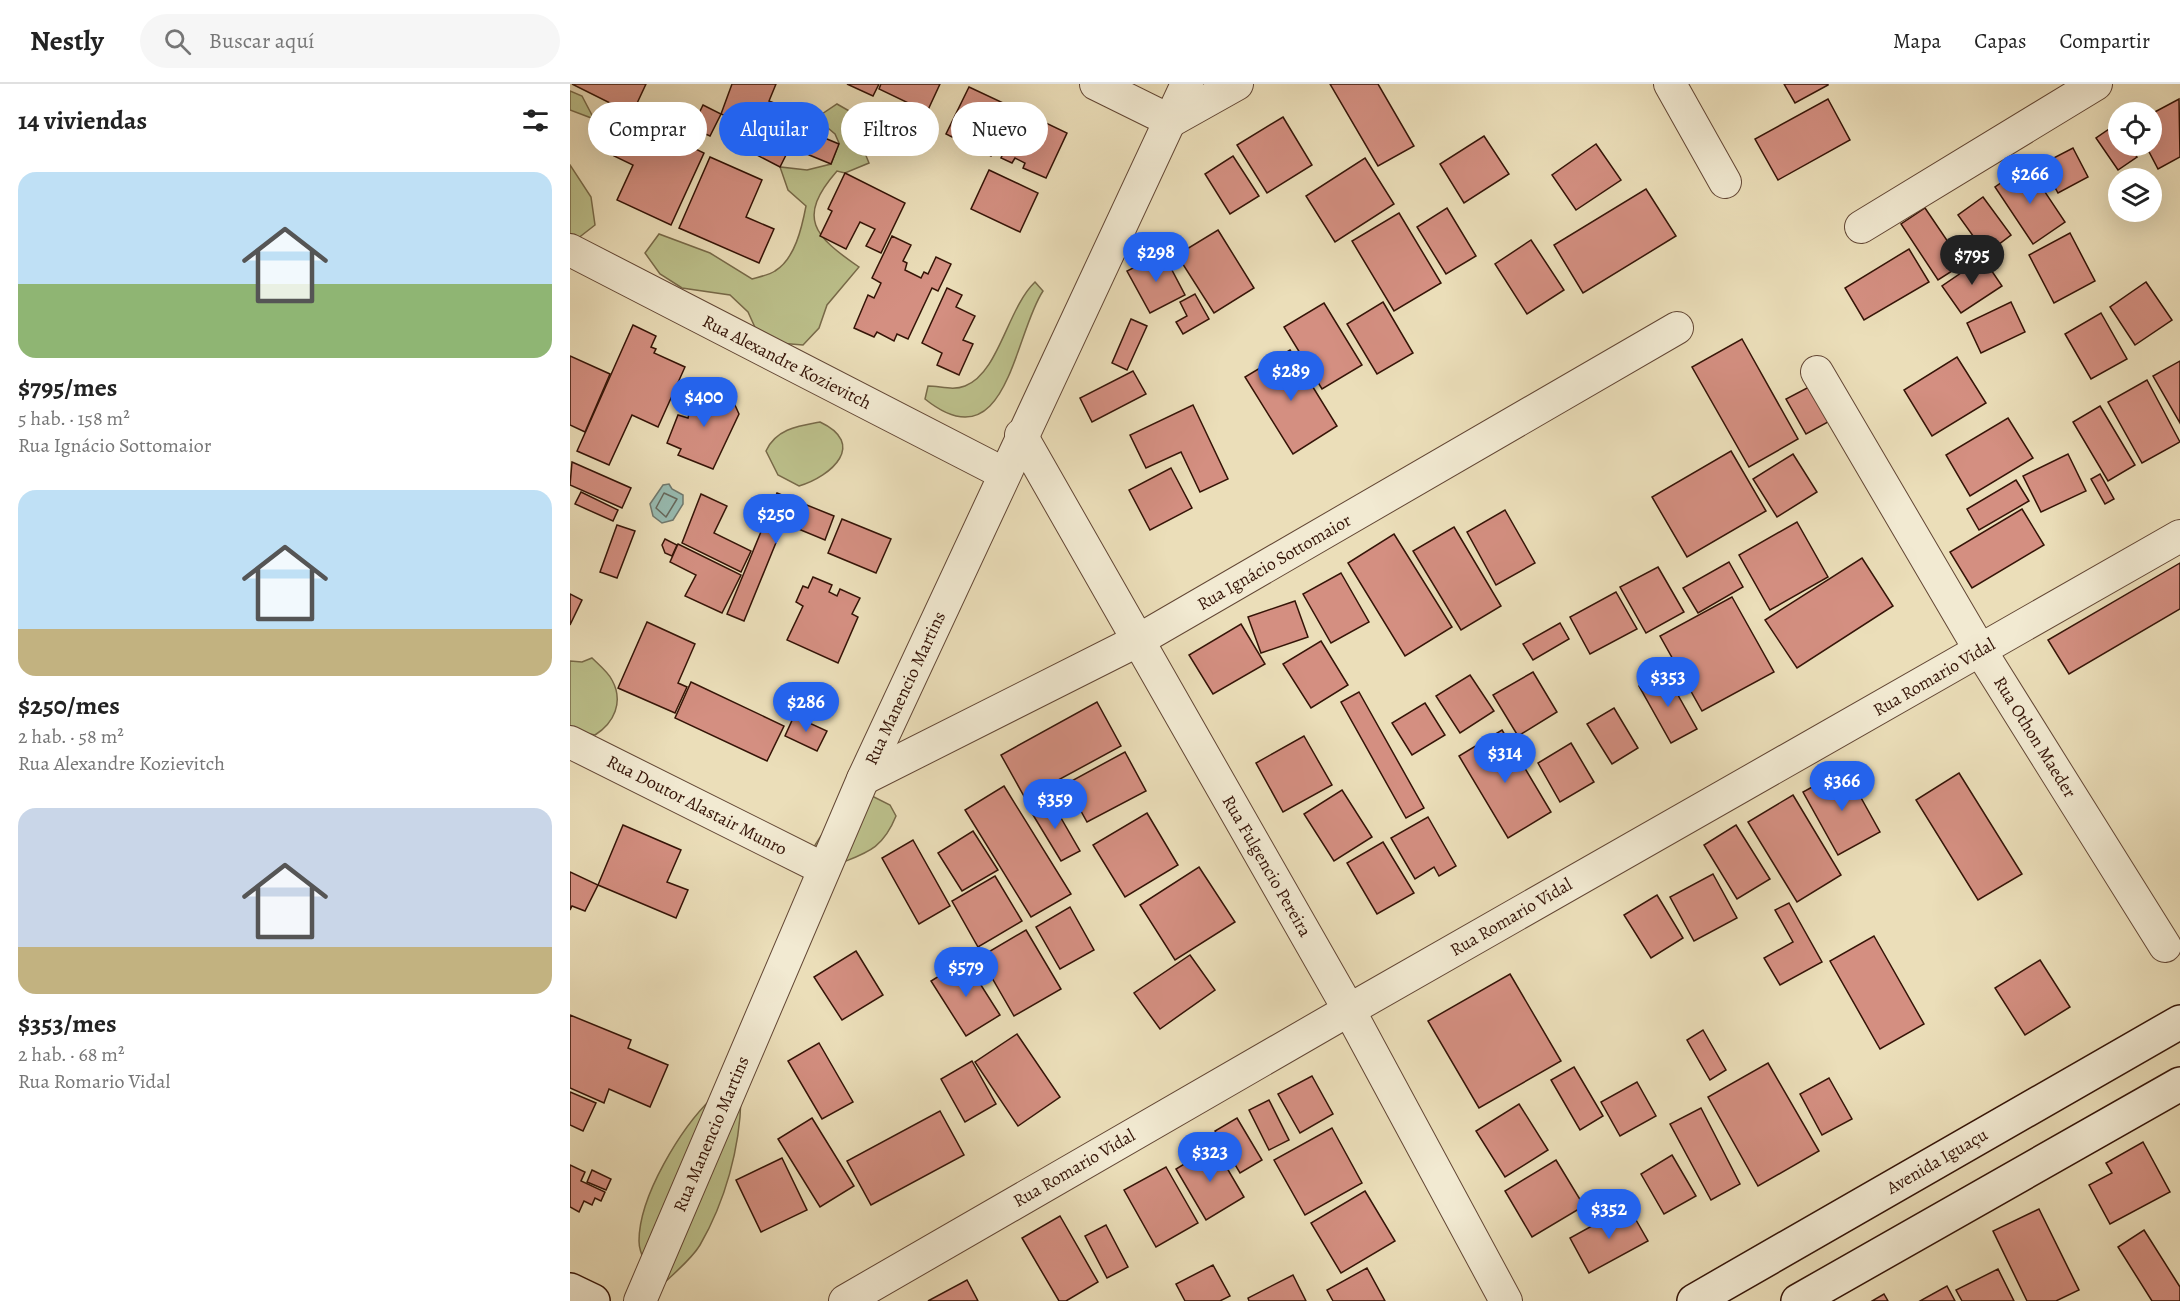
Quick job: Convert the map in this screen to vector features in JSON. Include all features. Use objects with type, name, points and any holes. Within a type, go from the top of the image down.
[{"type":"street","points":[[1096,84],[1171,121],[1237,84]]},
{"type":"street","name":"Rua Manencio Martins","points":[[640,1301],[863,779],[1003,473],[1187,84]]},
{"type":"street","points":[[1670,84],[1725,182]]},
{"type":"street","points":[[1861,226],[2096,84]]},
{"type":"street","name":"Rua Alexandre Kozievitch","points":[[570,250],[1003,473]]},
{"type":"street","name":"Rua Ignácio Sottomaior","points":[[863,779],[1137,641],[1677,328]]},
{"type":"street","name":"Rua Othon Maeder","points":[[1817,372],[1980,650],[2165,946]]},
{"type":"street","name":"Rua Fulgencio Pereira","points":[[1021,435],[1349,1010],[1506,1301]]},
{"type":"street","name":"Rua Romario Vidal","points":[[845,1301],[1349,1010],[2180,536]]},
{"type":"street","name":"Rua Doutor Alastair Munro","points":[[570,741],[824,869]]},
{"type":"street","name":"Avenida Iguaçu","points":[[1694,1301],[2180,1022]]},
{"type":"street","points":[[1798,1301],[2180,1084]]},
{"type":"street","points":[[570,1290],[593,1301]]},
{"type":"green space","points":[[570,91],[582,96],[588,108],[588,117],[570,110]]},
{"type":"green space","points":[[837,104],[841,106],[841,156],[866,156],[869,163],[845,173],[837,171],[824,187],[817,201],[814,214],[816,225],[831,246],[859,267],[827,305],[819,328],[803,345],[779,343],[758,334],[748,312],[730,295],[682,288],[660,274],[645,253],[659,234],[710,253],[752,279],[767,275],[782,266],[793,251],[806,206],[788,190],[780,167],[807,170],[831,164],[839,143],[835,134],[829,129],[829,109]]},
{"type":"green space","points":[[570,165],[591,197],[595,225],[577,239],[570,237]]},
{"type":"green space","points":[[1035,282],[1043,291],[1004,386],[991,405],[974,416],[952,415],[925,399],[928,386],[956,388],[977,379],[995,354],[1017,308]]},
{"type":"green space","points":[[820,422],[834,431],[841,440],[843,449],[833,467],[823,475],[799,486],[778,475],[766,451],[770,444],[788,430]]},
{"type":"green space","points":[[592,658],[610,677],[617,696],[612,718],[595,735],[570,730],[570,661],[582,662]]},
{"type":"green space","points":[[868,794],[890,805],[896,816],[890,828],[884,838],[870,850],[829,868],[811,853],[816,843],[835,820]]},
{"type":"green space","points":[[712,1098],[741,1098],[738,1136],[730,1174],[717,1211],[700,1245],[661,1286],[641,1253],[639,1241],[646,1204],[675,1145]]},
{"type":"water","points":[[669,484],[672,489],[683,495],[683,504],[673,520],[662,523],[653,516],[650,504],[663,485]]},
{"type":"building","points":[[572,84],[646,84],[638,102],[608,102]]},
{"type":"building","points":[[732,84],[776,84],[769,101],[772,102],[725,102]]},
{"type":"building","points":[[847,84],[879,84],[873,96]]},
{"type":"building","points":[[881,84],[940,84],[932,102],[906,102],[879,89]]},
{"type":"building","points":[[1330,84],[1378,84],[1414,146],[1378,166]]},
{"type":"building","points":[[1784,84],[1828,84],[1828,85],[1795,103]]},
{"type":"building","points":[[969,87],[1001,102],[962,102]]},
{"type":"building","points":[[1828,99],[1850,140],[1778,180],[1755,139]]},
{"type":"building","points":[[2179,99],[2180,157],[2157,168],[2151,156],[2162,156],[2162,108]]},
{"type":"building","points":[[707,107],[719,113],[719,118],[710,136],[707,135]]},
{"type":"building","points":[[1283,117],[1312,165],[1267,193],[1237,145]]},
{"type":"building","points":[[951,124],[951,136],[946,134]]},
{"type":"building","points":[[1048,124],[1067,133],[1046,178],[1023,168],[1025,163],[1015,158],[1012,163],[1001,158],[1002,156],[1048,156]]},
{"type":"building","points":[[2108,130],[2108,155],[2096,138]]},
{"type":"building","points":[[1484,136],[1509,174],[1464,203],[1440,164]]},
{"type":"building","points":[[829,140],[839,144],[831,164],[812,156],[829,156]]},
{"type":"building","points":[[1596,144],[1621,180],[1576,210],[1552,175]]},
{"type":"building","points":[[2073,148],[2088,177],[2058,193],[2042,164]]},
{"type":"building","points":[[614,156],[703,156],[671,225],[617,200],[633,165]]},
{"type":"building","points":[[759,156],[786,156],[780,167]]},
{"type":"building","points":[[1233,156],[1259,196],[1230,214],[1205,174]]},
{"type":"building","points":[[2108,156],[2137,157],[2121,168],[2117,168]]},
{"type":"building","points":[[710,157],[762,180],[746,217],[774,229],[759,263],[679,228]]},
{"type":"building","points":[[1365,158],[1394,204],[1335,242],[1306,196]]},
{"type":"building","points":[[2027,165],[2065,222],[2033,244],[1995,187]]},
{"type":"building","points":[[989,170],[1038,193],[1020,232],[971,209]]},
{"type":"building","points":[[845,173],[905,203],[881,253],[866,246],[875,229],[860,222],[846,249],[820,236],[832,211],[828,209]]},
{"type":"building","points":[[1646,189],[1676,236],[1583,293],[1554,245]]},
{"type":"building","points":[[1983,197],[2011,235],[1986,254],[1958,215]]},
{"type":"building","points":[[1447,208],[1476,256],[1446,274],[1417,227]]},
{"type":"building","points":[[1925,208],[1963,264],[1938,280],[1901,224]]},
{"type":"building","points":[[1399,213],[1441,283],[1394,311],[1352,241]]},
{"type":"building","points":[[1218,230],[1254,288],[1214,313],[1177,255]]},
{"type":"building","points":[[2070,233],[2095,281],[2054,303],[2029,255]]},
{"type":"building","points":[[892,236],[911,245],[903,261],[907,263],[905,270],[921,278],[924,272],[928,274],[936,257],[951,264],[938,291],[932,288],[908,339],[897,334],[894,341],[877,332],[874,337],[854,328],[868,295],[874,298],[881,283],[872,278]]},
{"type":"building","points":[[1531,240],[1564,290],[1527,314],[1495,264]]},
{"type":"building","points":[[1909,249],[1929,282],[1864,320],[1845,288]]},
{"type":"building","points":[[1163,253],[1185,295],[1150,313],[1127,271]]},
{"type":"building","points":[[1983,258],[2002,286],[1961,313],[1942,286]]},
{"type":"building","points":[[2146,282],[2172,320],[2135,345],[2110,307]]},
{"type":"building","points":[[947,288],[962,295],[956,307],[975,316],[963,340],[973,344],[959,375],[937,365],[942,353],[922,343]]},
{"type":"building","points":[[1195,294],[1209,319],[1183,334],[1176,322],[1187,316],[1180,302]]},
{"type":"building","points":[[1383,302],[1413,353],[1377,374],[1347,324]]},
{"type":"building","points":[[2011,302],[2025,332],[1981,353],[1967,323]]},
{"type":"building","points":[[1324,303],[1362,365],[1322,389],[1284,327]]},
{"type":"building","points":[[2101,313],[2127,359],[2091,379],[2065,334]]},
{"type":"building","points":[[1131,319],[1147,326],[1127,370],[1112,363]]},
{"type":"building","points":[[633,325],[656,336],[651,347],[656,349],[654,353],[685,367],[658,427],[632,415],[609,465],[577,451]]},
{"type":"building","points":[[1742,339],[1798,439],[1749,467],[1692,367]]},
{"type":"building","points":[[1290,350],[1337,426],[1293,454],[1245,377]]},
{"type":"building","points":[[570,356],[610,374],[585,432],[570,425]]},
{"type":"building","points":[[1957,357],[1986,403],[1932,436],[1904,390]]},
{"type":"building","points":[[2180,361],[2180,423],[2153,376]]},
{"type":"building","points":[[1133,371],[1146,394],[1092,422],[1080,398]]},
{"type":"building","points":[[2147,380],[2180,442],[2142,463],[2108,402]]},
{"type":"building","points":[[1809,387],[1828,422],[1806,434],[1786,399]]},
{"type":"building","points":[[729,392],[739,414],[713,469],[678,455],[681,449],[667,443],[678,415],[688,418],[689,414],[682,411],[690,393],[711,398]]},
{"type":"building","points":[[1193,405],[1228,479],[1200,492],[1181,452],[1146,468],[1130,435]]},
{"type":"building","points":[[2100,406],[2135,465],[2108,481],[2073,422]]},
{"type":"building","points":[[2008,418],[2033,458],[1970,496],[1946,455]]},
{"type":"building","points":[[1731,451],[1766,511],[1687,557],[1652,497]]},
{"type":"building","points":[[1793,454],[1817,492],[1777,517],[1753,479]]},
{"type":"building","points":[[2068,454],[2086,491],[2041,512],[2023,476]]},
{"type":"building","points":[[572,462],[631,488],[622,508],[570,485]]},
{"type":"building","points":[[1171,468],[1192,508],[1150,530],[1129,490]]},
{"type":"building","points":[[2100,474],[2114,499],[2105,504],[2091,479]]},
{"type":"building","points":[[2016,480],[2029,501],[1979,530],[1967,509]]},
{"type":"building","points":[[581,492],[618,510],[613,521],[575,504]]},
{"type":"building","points":[[777,493],[834,516],[825,540],[784,523],[744,621],[727,614]]},
{"type":"building","points":[[701,494],[727,506],[714,533],[751,551],[741,572],[682,543]]},
{"type":"building","points":[[2022,509],[2044,545],[1972,588],[1950,552]]},
{"type":"building","points":[[1505,510],[1535,563],[1496,585],[1467,532]]},
{"type":"building","points":[[842,519],[891,539],[876,573],[828,553]]},
{"type":"building","points":[[1797,522],[1828,577],[1770,610],[1739,555]]},
{"type":"building","points":[[617,525],[635,531],[617,578],[600,572]]},
{"type":"building","points":[[1454,527],[1501,606],[1461,630],[1413,551]]},
{"type":"building","points":[[1394,534],[1452,627],[1405,656],[1348,563]]},
{"type":"building","points":[[665,539],[677,545],[672,556],[665,553],[662,545]]},
{"type":"building","points":[[678,544],[741,575],[722,613],[685,596],[696,575],[670,562]]},
{"type":"building","points":[[1862,558],[1893,606],[1797,668],[1765,620]]},
{"type":"building","points":[[1729,562],[1743,587],[1698,613],[1683,588]]},
{"type":"building","points":[[2180,563],[2180,609],[2069,674],[2048,640]]},
{"type":"building","points":[[1658,567],[1684,612],[1646,633],[1620,587]]},
{"type":"building","points":[[1341,573],[1369,622],[1331,643],[1303,594]]},
{"type":"building","points":[[813,577],[832,585],[829,592],[837,596],[840,589],[860,598],[852,614],[858,617],[838,663],[787,640],[803,606],[796,602],[803,586],[808,588]]},
{"type":"building","points":[[1616,592],[1637,629],[1590,654],[1570,617]]},
{"type":"building","points":[[570,594],[582,600],[570,625]]},
{"type":"building","points":[[1732,597],[1774,672],[1702,711],[1660,636]]},
{"type":"building","points":[[1295,601],[1308,637],[1261,653],[1248,617]]},
{"type":"building","points":[[647,622],[695,644],[678,683],[687,687],[675,713],[618,688]]},
{"type":"building","points":[[1560,623],[1569,639],[1533,660],[1523,644]]},
{"type":"building","points":[[1241,624],[1265,664],[1213,694],[1189,655]]},
{"type":"building","points":[[1321,641],[1348,685],[1311,708],[1283,664]]},
{"type":"building","points":[[1533,672],[1557,712],[1518,736],[1493,695]]},
{"type":"building","points":[[1665,672],[1697,729],[1671,743],[1639,686]]},
{"type":"building","points":[[1470,675],[1494,711],[1460,733],[1436,696]]},
{"type":"building","points":[[691,682],[784,726],[767,761],[675,718]]},
{"type":"building","points":[[1359,692],[1424,808],[1406,818],[1341,702]]},
{"type":"building","points":[[1097,702],[1121,746],[1025,798],[1001,755]]},
{"type":"building","points":[[1425,703],[1445,735],[1412,755],[1392,723]]},
{"type":"building","points":[[1614,708],[1638,748],[1612,764],[1587,724]]},
{"type":"building","points":[[794,716],[827,731],[817,751],[785,736]]},
{"type":"building","points":[[1502,730],[1551,812],[1508,838],[1459,756]]},
{"type":"building","points":[[1304,736],[1332,785],[1283,812],[1256,763]]},
{"type":"building","points":[[1571,743],[1594,782],[1560,802],[1538,763]]},
{"type":"building","points":[[1125,752],[1146,791],[1087,822],[1066,784]]},
{"type":"building","points":[[1845,769],[1880,832],[1838,855],[1803,792]]},
{"type":"building","points":[[1959,773],[2022,874],[1978,900],[1916,800]]},
{"type":"building","points":[[1004,786],[1071,894],[1031,917],[965,810]]},
{"type":"building","points":[[1342,790],[1372,837],[1334,861],[1304,814]]},
{"type":"building","points":[[1793,795],[1841,875],[1797,902],[1748,822]]},
{"type":"building","points":[[1050,799],[1080,851],[1061,861],[1030,810]]},
{"type":"building","points":[[1147,813],[1178,865],[1125,897],[1093,845]]},
{"type":"building","points":[[1428,817],[1456,866],[1439,876],[1434,867],[1415,879],[1391,838]]},
{"type":"building","points":[[623,825],[681,850],[667,882],[688,890],[676,918],[598,885]]},
{"type":"building","points":[[1736,825],[1770,879],[1737,899],[1704,845]]},
{"type":"building","points":[[973,831],[998,870],[962,891],[938,853]]},
{"type":"building","points":[[913,840],[950,906],[919,924],[882,858]]},
{"type":"building","points":[[1383,842],[1414,893],[1377,914],[1347,863]]},
{"type":"building","points":[[1199,867],[1235,922],[1175,960],[1140,905]]},
{"type":"building","points":[[570,872],[598,885],[585,911],[572,906],[570,910]]},
{"type":"building","points":[[1713,874],[1737,918],[1694,941],[1670,897]]},
{"type":"building","points":[[995,876],[1022,921],[978,947],[952,901]]},
{"type":"building","points":[[1657,895],[1683,938],[1651,958],[1624,915]]},
{"type":"building","points":[[1789,903],[1822,962],[1780,985],[1764,958],[1793,942],[1775,910]]},
{"type":"building","points":[[1070,907],[1094,950],[1060,969],[1036,927]]},
{"type":"building","points":[[1026,930],[1061,989],[1014,1016],[980,957]]},
{"type":"building","points":[[1874,936],[1924,1024],[1880,1049],[1830,961]]},
{"type":"building","points":[[856,951],[883,995],[842,1020],[814,977]]},
{"type":"building","points":[[1190,955],[1215,990],[1160,1029],[1134,993]]},
{"type":"building","points":[[965,960],[1000,1015],[966,1036],[931,981]]},
{"type":"building","points":[[2040,960],[2070,1007],[2025,1035],[1995,988]]},
{"type":"building","points":[[1510,974],[1561,1061],[1479,1108],[1428,1021]]},
{"type":"building","points":[[570,1015],[631,1040],[628,1048],[668,1065],[650,1107],[609,1089],[604,1103],[570,1088]]},
{"type":"building","points":[[1703,1030],[1726,1070],[1710,1080],[1687,1040]]},
{"type":"building","points":[[1017,1034],[1060,1097],[1018,1126],[975,1062]]},
{"type":"building","points":[[819,1043],[853,1102],[822,1119],[788,1061]]},
{"type":"building","points":[[972,1061],[996,1104],[965,1122],[941,1079]]},
{"type":"building","points":[[1768,1063],[1819,1151],[1758,1186],[1708,1097]]},
{"type":"building","points":[[1574,1067],[1603,1116],[1580,1130],[1551,1080]]},
{"type":"building","points":[[1312,1076],[1333,1114],[1300,1133],[1278,1094]]},
{"type":"building","points":[[1829,1078],[1852,1119],[1822,1135],[1800,1094]]},
{"type":"building","points":[[1637,1082],[1656,1116],[1620,1136],[1601,1102]]},
{"type":"building","points":[[570,1092],[596,1103],[583,1131],[570,1125]]},
{"type":"building","points":[[1269,1100],[1289,1140],[1269,1150],[1249,1110]]},
{"type":"building","points":[[1519,1104],[1548,1150],[1505,1177],[1476,1131]]},
{"type":"building","points":[[1701,1108],[1740,1184],[1711,1200],[1670,1124]]},
{"type":"building","points":[[940,1111],[964,1155],[871,1205],[847,1161]]},
{"type":"building","points":[[812,1118],[854,1186],[820,1207],[778,1139]]},
{"type":"building","points":[[1237,1118],[1262,1160],[1240,1173],[1215,1131]]},
{"type":"building","points":[[1332,1128],[1362,1183],[1305,1215],[1274,1160]]},
{"type":"building","points":[[2143,1142],[2170,1192],[2110,1224],[2089,1185],[2112,1173],[2106,1163]]},
{"type":"building","points":[[1214,1146],[1244,1197],[1206,1220],[1176,1169]]},
{"type":"building","points":[[1672,1155],[1696,1196],[1664,1214],[1641,1174]]},
{"type":"building","points":[[782,1158],[807,1210],[761,1232],[736,1180]]},
{"type":"building","points":[[1556,1160],[1584,1206],[1532,1237],[1505,1191]]},
{"type":"building","points":[[570,1165],[585,1172],[581,1181],[605,1192],[601,1201],[595,1198],[592,1205],[584,1201],[579,1212],[570,1207]]},
{"type":"building","points":[[1166,1167],[1198,1223],[1156,1247],[1124,1190]]},
{"type":"building","points":[[592,1170],[611,1179],[606,1190],[587,1182]]},
{"type":"building","points":[[1365,1191],[1395,1241],[1341,1273],[1311,1223]]},
{"type":"building","points":[[1628,1206],[1648,1241],[1589,1273],[1570,1238]]},
{"type":"building","points":[[2039,1209],[2079,1290],[2056,1301],[2027,1301],[1993,1231]]},
{"type":"building","points":[[1060,1216],[1098,1282],[1066,1301],[1059,1301],[1022,1238]]},
{"type":"building","points":[[1106,1225],[1128,1267],[1107,1278],[1085,1236]]},
{"type":"building","points":[[2144,1230],[2180,1287],[2180,1301],[2152,1301],[2118,1247]]},
{"type":"building","points":[[1213,1265],[1230,1296],[1220,1301],[1185,1301],[1176,1284]]},
{"type":"building","points":[[1367,1268],[1385,1301],[1333,1301],[1327,1290]]},
{"type":"building","points":[[1998,1269],[2014,1301],[1962,1301],[1956,1290]]},
{"type":"building","points":[[1293,1275],[1306,1301],[1249,1301],[1248,1298]]},
{"type":"building","points":[[967,1280],[978,1301],[928,1301]]},
{"type":"building","points":[[1947,1286],[1955,1301],[1920,1301]]},
{"type":"building","points":[[1884,1294],[1888,1301],[1872,1301]]}]
